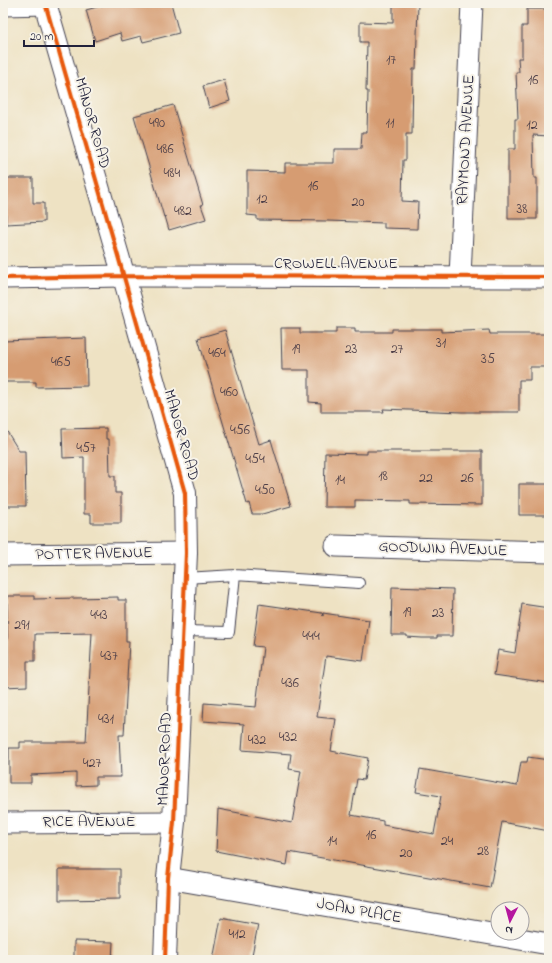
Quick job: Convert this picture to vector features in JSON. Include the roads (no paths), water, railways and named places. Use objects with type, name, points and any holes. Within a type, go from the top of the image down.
[{"type":"street","name":"RAYMOND AVENUE","points":[[460,277],[472,3]]},
{"type":"street","points":[[3,4],[45,4]]},
{"type":"street","name":"MANOR ROAD","points":[[45,4],[124,276],[185,494],[185,578],[174,822],[168,878],[164,960]]},
{"type":"street","name":"CROWELL AVENUE","points":[[3,278],[124,276],[549,277]]},
{"type":"street","name":"GOODWIN AVENUE","points":[[336,546],[549,552]]},
{"type":"street","name":"POTTER AVENUE","points":[[3,555],[186,554]]},
{"type":"street","name":"RICE AVENUE","points":[[3,823],[174,822]]},
{"type":"street","name":"JOAN PLACE","points":[[168,878],[549,944]]},
{"type":"lane","points":[[185,578],[235,575],[359,583]]},
{"type":"lane","points":[[182,631],[229,632],[235,575]]}]
